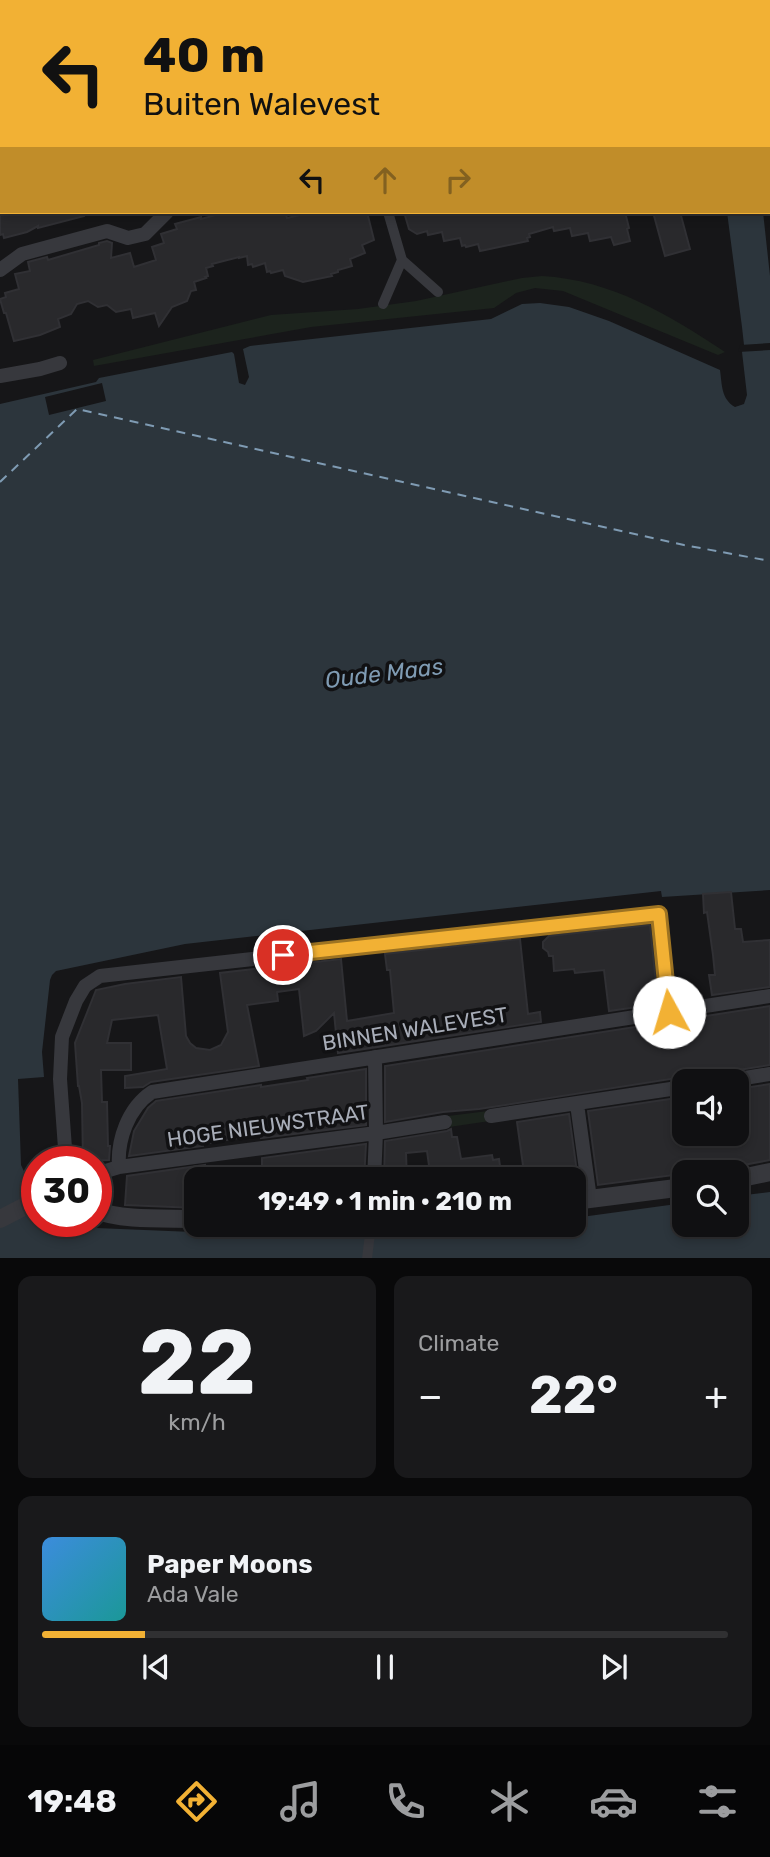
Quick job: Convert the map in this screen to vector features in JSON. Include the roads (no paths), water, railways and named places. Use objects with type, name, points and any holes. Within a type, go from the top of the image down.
[{"type":"street","points":[[0,270],[22,254],[107,231],[128,238],[145,234],[165,214]]},
{"type":"street","points":[[389,214],[402,260],[438,292]]},
{"type":"street","points":[[383,304],[402,260]]},
{"type":"street","points":[[0,376],[60,363]]},
{"type":"street","points":[[65,1146],[60,1079],[61,1044],[76,1001],[85,986],[100,976],[659,914],[669,1012]]},
{"type":"street","name":"BINNEN WALEVEST","points":[[119,1167],[118,1151],[130,1118],[139,1103],[152,1092],[770,996]]},
{"type":"street","points":[[375,1167],[376,1057]]},
{"type":"street","points":[[749,1077],[770,1074]]},
{"type":"street","points":[[491,1116],[672,1089]]},
{"type":"street","points":[[577,1104],[580,1167]]},
{"type":"street","name":"HOGE NIEUWSTRAAT","points":[[112,1169],[445,1122]]},
{"type":"street","points":[[749,1176],[770,1172]]},
{"type":"street","points":[[586,1199],[672,1188]]},
{"type":"street","points":[[0,1219],[21,1208]]},
{"type":"street","points":[[112,1215],[184,1219]]},
{"type":"street","points":[[368,1258],[370,1237]]},
{"type":"water","name":"Oude Maas","points":[[727,214],[763,214],[770,276],[770,890],[662,897],[661,891],[185,944],[56,971],[50,980],[42,1052],[44,1077],[18,1079],[21,1237],[112,1237],[112,1229],[184,1232],[184,1237],[586,1237],[586,1216],[672,1205],[672,1237],[749,1237],[749,1195],[770,1192],[770,1258],[0,1258],[0,404],[96,382],[99,378],[232,352],[239,383],[245,385],[249,377],[243,349],[250,346],[491,319],[522,304],[540,303],[569,307],[609,321],[720,370],[727,400],[735,407],[744,404],[747,395],[742,352],[744,345]]}]
